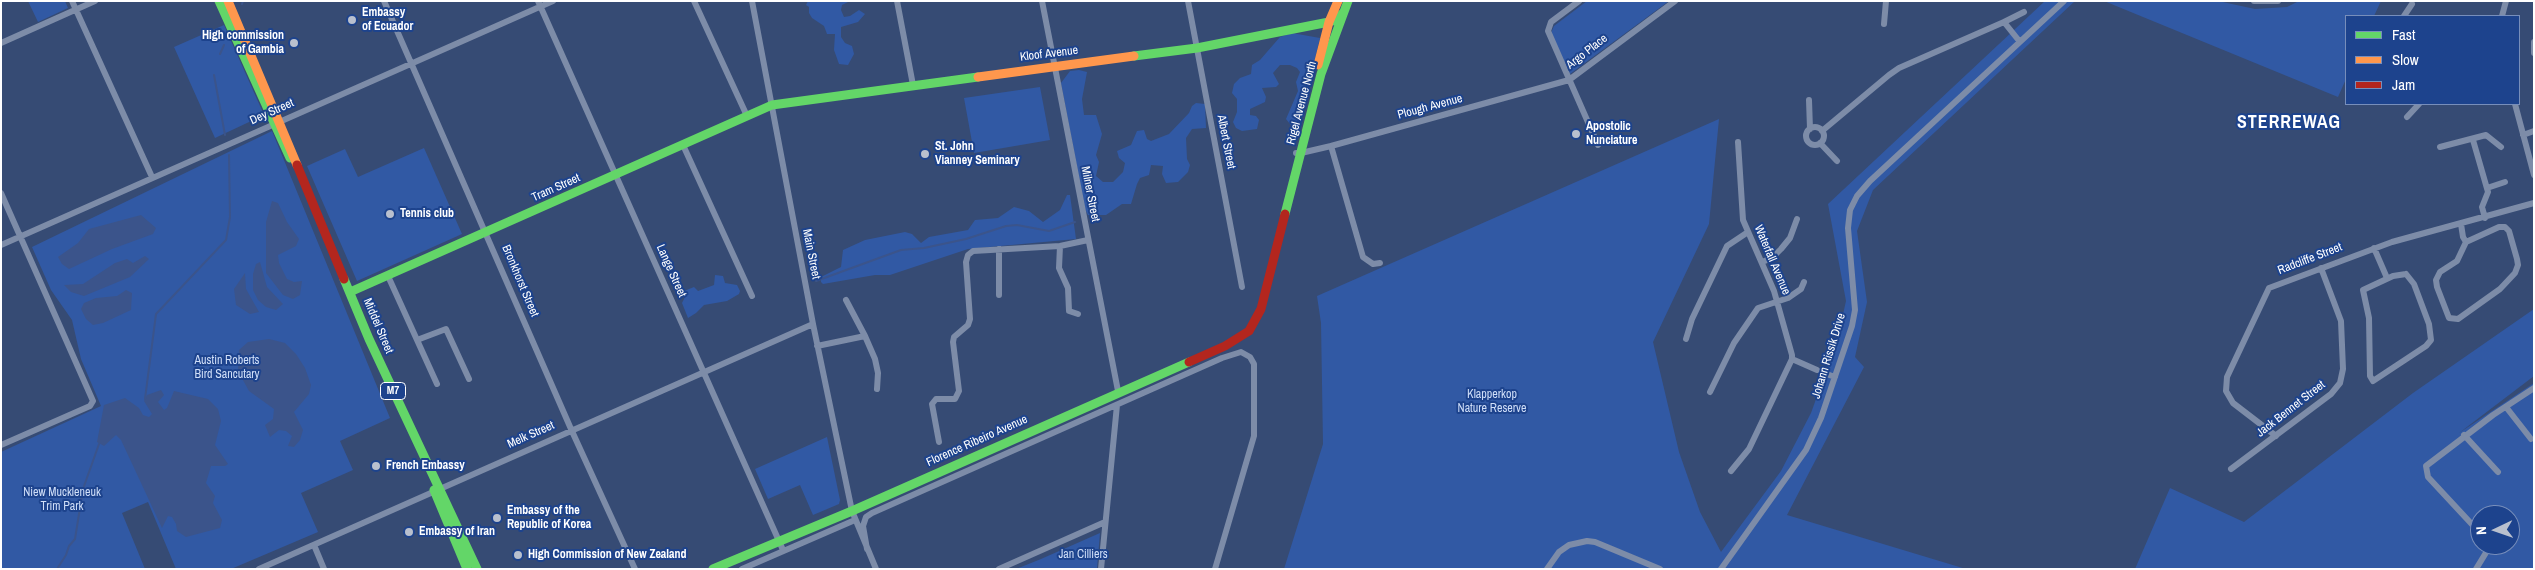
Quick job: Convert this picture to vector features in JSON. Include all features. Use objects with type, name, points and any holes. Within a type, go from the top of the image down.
[{"type":"main road","name":"Middel Street","points":[[219,1],[305,186],[431,475],[477,569]]},
{"type":"main road","name":"Middel Street","points":[[228,1],[276,122]]},
{"type":"main road","name":"Rigel Avenue North","points":[[1249,331],[1261,309],[1329,22],[1338,1]]},
{"type":"main road","name":"Rigel Avenue North","points":[[1299,153],[1334,34],[1348,1]]},
{"type":"main road","points":[[1334,34],[1329,22],[1336,20],[1343,13]]},
{"type":"main road","name":"Kloof Avenue","points":[[772,105],[1197,48],[1329,22]]},
{"type":"main road","name":"Tram Street","points":[[350,292],[487,233],[772,105]]},
{"type":"main road","name":"Florence Ribeiro Avenue","points":[[713,569],[852,511],[1118,391],[1225,346],[1249,331]]},
{"type":"main road","name":"Middel Street","points":[[437,488],[467,569]]},
{"type":"street","points":[[72,1],[152,177]]},
{"type":"street","points":[[1,43],[95,1]]},
{"type":"street","name":"Bronkhorst Street","points":[[384,1],[571,429],[635,569]]},
{"type":"street","name":"Dey Street","points":[[1,245],[540,4],[553,1]]},
{"type":"street","points":[[694,1],[747,116]]},
{"type":"street","name":"Main Street","points":[[752,1],[813,324],[852,511],[867,549]]},
{"type":"street","points":[[897,1],[913,85]]},
{"type":"street","name":"Milner Street","points":[[1042,1],[1118,391]]},
{"type":"street","name":"Albert Street","points":[[1188,1],[1242,287]]},
{"type":"street","name":"Argo Place","points":[[1579,1],[1548,27],[1548,35],[1569,80],[1675,1]]},
{"type":"street","points":[[1884,24],[1886,1]]},
{"type":"street","name":"Johann Rissik Drive","points":[[1721,569],[1806,450],[1821,418],[1852,326],[1855,310],[1848,228],[1850,210],[1857,196],[1870,181],[2064,1]]},
{"type":"street","points":[[2254,1],[2278,1]]},
{"type":"street","points":[[2502,15],[2506,1]]},
{"type":"street","name":"Lange Street","points":[[540,4],[783,550]]},
{"type":"street","points":[[2405,15],[2412,4]]},
{"type":"street","points":[[1822,131],[1894,71],[2024,12]]},
{"type":"street","points":[[2004,22],[2020,42]]},
{"type":"street","points":[[2534,42],[2534,53]]},
{"type":"street","points":[[1569,80],[1598,145]]},
{"type":"street","name":"Plough Avenue","points":[[1299,153],[1331,146],[1569,80]]},
{"type":"street","points":[[1809,100],[1810,129],[1806,136],[1808,141],[1815,145],[1820,143],[1824,136],[1822,131],[1818,128],[1810,129]]},
{"type":"street","points":[[2407,116],[2418,105]]},
{"type":"street","points":[[2514,105],[2534,175]]},
{"type":"street","points":[[2523,135],[2534,131]]},
{"type":"street","points":[[2440,147],[2488,135],[2501,147]]},
{"type":"street","points":[[2473,140],[2487,188],[2487,197],[2482,207],[2485,218]]},
{"type":"street","name":"Waterfall Avenue","points":[[1738,142],[1742,213],[1748,232],[1778,302],[1792,359]]},
{"type":"street","points":[[1820,143],[1837,161]]},
{"type":"street","points":[[683,145],[752,296]]},
{"type":"street","points":[[1331,146],[1363,257],[1373,264],[1380,263]]},
{"type":"street","points":[[2487,188],[2505,182]]},
{"type":"street","points":[[1,194],[92,398],[90,406],[1,445]]},
{"type":"street","name":"Radcliffe Street","points":[[2276,436],[2228,398],[2226,391],[2227,377],[2266,291],[2272,286],[2374,248],[2534,203]]},
{"type":"street","points":[[1762,262],[1772,258],[1790,238],[1796,219]]},
{"type":"street","points":[[2461,224],[2466,242]]},
{"type":"street","points":[[2499,227],[2505,227],[2509,232],[2518,265],[2515,273],[2500,289],[2454,320],[2447,314],[2436,280],[2440,272],[2457,261],[2466,242],[2499,227]]},
{"type":"street","points":[[1686,338],[1692,319],[1726,246],[1748,232]]},
{"type":"street","points":[[939,442],[933,400],[956,399],[960,391],[953,342],[954,337],[968,324],[970,318],[966,262],[973,251],[1060,246],[1088,240]]},
{"type":"street","points":[[1060,246],[1059,268],[1068,288],[1069,310],[1078,314]]},
{"type":"street","points":[[2374,248],[2387,278]]},
{"type":"street","points":[[999,249],[999,295]]},
{"type":"street","name":"Jack Bennet Street","points":[[2231,469],[2331,394],[2340,383],[2343,369],[2341,321],[2321,268]]},
{"type":"street","points":[[2402,274],[2410,277],[2429,324],[2431,340],[2426,346],[2373,381],[2370,376],[2369,318],[2363,292],[2365,287],[2387,278],[2402,274]]},
{"type":"street","points":[[388,276],[436,384]]},
{"type":"street","points":[[1710,392],[1734,343],[1758,308],[1796,294],[1804,282]]},
{"type":"street","points":[[846,300],[875,359],[878,373],[877,389]]},
{"type":"street","name":"Melk Street","points":[[258,569],[437,488],[813,324]]},
{"type":"street","points":[[417,340],[446,329],[469,379]]},
{"type":"street","points":[[818,346],[865,336]]},
{"type":"street","points":[[876,569],[867,549],[863,526],[866,518],[872,513],[1241,352],[1252,359],[1255,369],[1253,440],[1215,569]]},
{"type":"street","points":[[1731,471],[1749,449],[1792,359],[1835,377]]},
{"type":"street","points":[[2470,522],[2428,477],[2426,471],[2429,462],[2464,435],[2534,388]]},
{"type":"street","points":[[1101,569],[1118,405]]},
{"type":"street","points":[[1084,407],[1089,417]]},
{"type":"street","points":[[2506,408],[2531,438]]},
{"type":"street","points":[[2464,435],[2498,472]]},
{"type":"street","points":[[742,569],[855,520]]},
{"type":"street","points":[[999,569],[1105,522]]},
{"type":"street","points":[[1547,569],[1552,560],[1564,549],[1587,541],[1602,544],[1660,569]]},
{"type":"street","points":[[314,545],[324,569]]},
{"type":"street","points":[[2476,569],[2485,555]]},
{"type":"green space","points":[[28,1],[65,1],[68,8],[38,22]]},
{"type":"green space","points":[[808,1],[850,1],[842,5],[841,10],[844,17],[850,16],[859,10],[865,14],[858,22],[841,27],[841,37],[845,43],[852,46],[854,54],[848,65],[839,64],[834,50],[835,34],[827,34],[824,26],[812,18],[809,13],[809,7],[806,5]]},
{"type":"green space","points":[[1587,1],[1669,1],[1570,74],[1551,33],[1554,26]]},
{"type":"green space","name":"Klapperkop Nature Reserve","points":[[2045,1],[2075,1],[1873,190],[1857,231],[1867,302],[1855,357],[1864,367],[1787,515],[1966,569],[1284,569],[1323,444],[1321,323],[1317,296],[1719,119],[1709,224],[1653,342],[1679,452],[1700,512],[1721,552],[1781,471],[1811,413],[1837,341],[1846,301],[1828,204]]},
{"type":"green space","points":[[2104,1],[2218,1],[2255,9],[2287,7],[2299,1],[2381,1],[2374,15],[2345,15],[2345,81],[2338,97]]},
{"type":"green space","points":[[224,25],[264,115],[215,138],[174,47]]},
{"type":"green space","points":[[1292,33],[1320,38],[1298,129],[1294,129],[1286,119],[1298,91],[1296,82],[1300,72],[1297,68],[1290,65],[1280,65],[1273,73],[1279,84],[1276,87],[1262,88],[1266,97],[1265,102],[1250,109],[1250,115],[1256,116],[1259,120],[1257,129],[1242,131],[1236,128],[1233,122],[1237,112],[1237,99],[1232,93],[1234,84],[1240,78],[1251,74],[1252,65],[1260,60],[1280,37]]},
{"type":"green space","points":[[1079,70],[1087,72],[1082,99],[1084,115],[1096,115],[1102,134],[1096,155],[1099,162],[1096,176],[1103,182],[1113,182],[1123,172],[1125,163],[1119,158],[1117,151],[1131,145],[1137,131],[1144,130],[1147,139],[1151,141],[1169,134],[1189,113],[1192,106],[1196,103],[1205,104],[1206,128],[1192,129],[1186,138],[1187,159],[1190,165],[1188,172],[1178,182],[1166,183],[1162,174],[1163,166],[1151,165],[1149,175],[1140,178],[1131,204],[1122,204],[1106,215],[1088,215],[1085,209],[1061,83],[1070,71]]},
{"type":"green space","points":[[1040,87],[1050,140],[974,153],[964,98]]},
{"type":"green space","name":"Austin Roberts Bird Sancutary","points":[[272,131],[390,418],[340,441],[353,470],[301,493],[318,532],[231,569],[176,569],[148,502],[122,513],[145,569],[1,569],[1,452],[101,406],[81,359],[72,320],[51,290],[32,247]]},
{"type":"green space","name":"Tennis club","points":[[424,148],[462,234],[357,281],[307,166],[345,149],[358,177]]},
{"type":"green space","points":[[1067,195],[1070,195],[1076,239],[968,249],[890,275],[875,275],[823,284],[821,282],[821,277],[841,267],[843,250],[865,240],[905,232],[912,234],[921,243],[929,237],[968,230],[975,220],[998,218],[1014,207],[1029,211],[1043,222],[1060,210]]},
{"type":"green space","points":[[715,275],[723,276],[725,283],[737,285],[740,291],[739,294],[727,301],[704,305],[688,318],[682,303],[686,295],[684,291],[694,287],[698,291],[714,285]]},
{"type":"green space","points":[[2534,309],[2534,376],[2459,433],[2534,383],[2534,569],[2135,569],[2170,488],[2244,522],[2413,393]]},
{"type":"green space","points":[[827,437],[840,500],[839,504],[813,515],[800,485],[768,499],[755,469]]},
{"type":"green space","name":"Jan Cilliers","points":[[1100,533],[1097,569],[1016,569],[1041,559]]},
{"type":"shaded area","points":[[272,201],[278,203],[287,222],[299,239],[296,246],[278,255],[279,263],[287,279],[294,282],[302,281],[300,295],[293,299],[283,295],[266,273],[266,222]]},
{"type":"shaded area","points":[[141,215],[156,228],[153,234],[112,249],[69,269],[62,264],[58,257],[78,243],[89,229]]},
{"type":"shaded area","points":[[145,256],[149,259],[130,277],[84,296],[71,292],[64,285],[83,284],[115,263],[127,259],[133,263]]},
{"type":"shaded area","points":[[260,262],[267,287],[283,304],[276,310],[266,307],[258,300],[253,290],[253,274],[256,264]]},
{"type":"shaded area","points":[[245,273],[246,289],[259,312],[250,314],[236,305],[234,289]]},
{"type":"shaded area","points":[[126,290],[132,293],[131,310],[103,323],[93,325],[86,319],[81,309],[84,303],[96,298],[117,296]]},
{"type":"shaded area","points":[[269,339],[285,343],[296,354],[305,368],[311,385],[309,394],[294,412],[303,430],[300,440],[294,447],[288,446],[292,436],[286,431],[279,430],[270,437],[265,425],[273,419],[274,409],[249,391],[238,371],[239,350],[248,342]]},
{"type":"shaded area","points":[[161,390],[164,395],[158,402],[164,410],[167,408],[174,391],[208,399],[218,409],[221,421],[215,445],[228,464],[225,466],[211,466],[206,483],[215,496],[213,503],[222,520],[220,528],[186,537],[177,531],[172,517],[168,516],[162,528],[121,440],[116,435],[104,446],[97,442],[104,405],[125,398],[139,408],[143,415],[149,417],[152,414],[144,401],[147,395]]},
{"type":"waterway","points":[[220,54],[224,45]]},
{"type":"waterway","points":[[214,75],[225,135]]},
{"type":"waterway","points":[[145,399],[156,314],[226,240],[230,217],[229,155]]},
{"type":"waterway","points":[[816,281],[901,250],[924,248],[966,239],[1006,226],[1017,225],[1049,231],[1075,222]]},
{"type":"waterway","points":[[57,569],[66,555],[69,546],[75,539],[83,489],[99,444]]},
{"type":"traffic: fast","points":[[219,1],[290,158]]},
{"type":"traffic: fast","points":[[1285,214],[1321,74],[1348,1]]},
{"type":"traffic: fast","points":[[1134,56],[1197,48],[1329,22],[1336,20],[1343,13]]},
{"type":"traffic: fast","points":[[350,292],[772,105],[978,77]]},
{"type":"traffic: fast","points":[[344,279],[369,339],[477,569]]},
{"type":"traffic: fast","points":[[713,569],[852,511],[1189,362]]},
{"type":"traffic: fast","points":[[434,490],[467,569]]},
{"type":"traffic: slow","points":[[228,1],[297,165]]},
{"type":"traffic: slow","points":[[1318,65],[1329,22],[1338,1]]},
{"type":"traffic: slow","points":[[978,77],[1134,56]]},
{"type":"traffic: jam","points":[[297,165],[344,279]]},
{"type":"traffic: jam","points":[[1189,362],[1225,346],[1249,331],[1261,309],[1285,214]]},
{"type":"place","name":"Embassy of Ecuador","points":[[352,20]]},
{"type":"place","name":"High commission of Gambia","points":[[294,43]]},
{"type":"place","name":"Apostolic Nunciature","points":[[1576,134]]},
{"type":"place","name":"St. John Vianney Seminary","points":[[925,154]]},
{"type":"place","name":"Tennis club","points":[[390,214]]},
{"type":"place","name":"French Embassy","points":[[376,466]]},
{"type":"place","name":"Embassy of the Republic of Korea","points":[[497,518]]},
{"type":"place","name":"Embassy of Iran","points":[[409,532]]},
{"type":"place","name":"High Commission of New Zealand","points":[[518,555]]},
{"type":"district","name":"STERREWAG","points":[[2289,123]]},
{"type":"park label","name":"Niew Muckleneuk Trim Park","points":[[62,500]]}]
